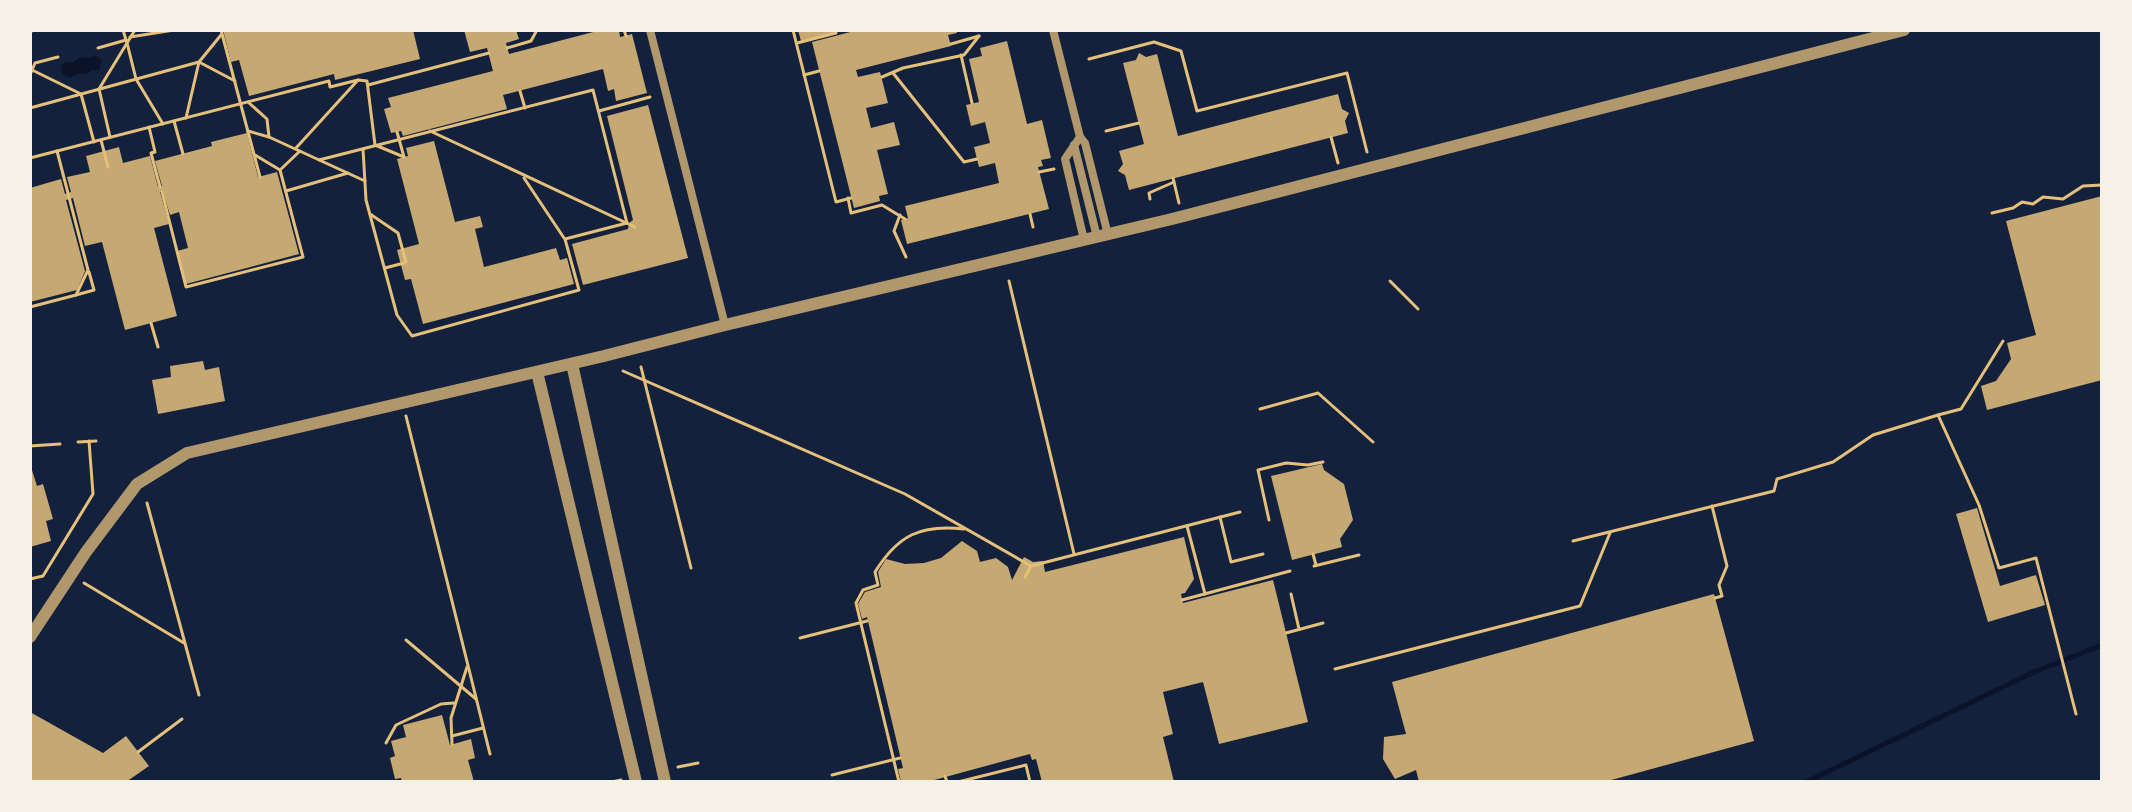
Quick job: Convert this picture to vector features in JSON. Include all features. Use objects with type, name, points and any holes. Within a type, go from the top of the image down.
[{"type":"street","points":[[650,30],[725,325]]},
{"type":"street","points":[[1053,30],[1097,238]]},
{"type":"street","points":[[30,637],[137,484],[187,453],[1097,238],[1904,30]]},
{"type":"street","points":[[572,364],[665,782]]},
{"type":"street","points":[[537,372],[630,781]]},
{"type":"path","points":[[123,30],[136,79],[163,124]]},
{"type":"path","points":[[111,137],[99,89],[135,30]]},
{"type":"path","points":[[98,48],[174,30]]},
{"type":"path","points":[[507,48],[531,41],[537,30]]},
{"type":"path","points":[[624,30],[626,36]]},
{"type":"path","points":[[793,30],[836,202],[849,198],[851,213],[882,205],[905,219]]},
{"type":"path","points":[[796,44],[836,33],[836,30]]},
{"type":"path","points":[[186,118],[199,62],[223,32]]},
{"type":"path","points":[[223,32],[260,177]]},
{"type":"path","points":[[882,77],[961,55],[979,36],[951,44]]},
{"type":"path","points":[[1089,59],[1154,42],[1181,51],[1197,111],[1347,73],[1369,160]]},
{"type":"path","points":[[368,85],[489,53]]},
{"type":"path","points":[[961,55],[972,103]]},
{"type":"path","points":[[30,75],[35,63],[58,57]]},
{"type":"path","points":[[30,108],[199,62],[235,81]]},
{"type":"path","points":[[31,69],[81,94],[94,142]]},
{"type":"path","points":[[804,75],[819,71]]},
{"type":"path","points":[[893,73],[964,162],[977,159]]},
{"type":"path","points":[[280,170],[358,80]]},
{"type":"path","points":[[30,158],[329,81],[330,87],[358,80],[367,81],[375,145]]},
{"type":"path","points":[[319,160],[593,90],[627,223]]},
{"type":"path","points":[[520,91],[525,108]]},
{"type":"path","points":[[599,111],[650,97]]},
{"type":"path","points":[[249,102],[267,119],[269,137]]},
{"type":"path","points":[[174,121],[183,154]]},
{"type":"path","points":[[1106,131],[1139,123]]},
{"type":"path","points":[[149,127],[155,152],[151,153],[186,287],[303,257],[280,170],[255,155]]},
{"type":"path","points":[[248,131],[269,137],[365,181]]},
{"type":"path","points":[[430,131],[635,227]]},
{"type":"path","points":[[375,145],[404,157],[397,132]]},
{"type":"path","points":[[1331,137],[1339,166]]},
{"type":"path","points":[[101,140],[108,167]]},
{"type":"path","points":[[363,149],[370,214],[397,315],[412,336],[579,290],[565,239],[522,175]]},
{"type":"path","points":[[30,307],[50,299],[94,290],[57,151]]},
{"type":"path","points":[[1039,172],[1057,168]]},
{"type":"path","points":[[286,191],[348,173]]},
{"type":"path","points":[[1150,199],[1149,193],[1173,180],[1180,206]]},
{"type":"path","points":[[1992,213],[2013,208],[2022,202],[2033,204],[2043,197],[2063,199],[2083,186],[2102,185]]},
{"type":"path","points":[[370,214],[398,233],[406,262],[385,268]]},
{"type":"path","points":[[1030,214],[1033,227]]},
{"type":"path","points":[[900,215],[894,231],[906,257]]},
{"type":"path","points":[[565,239],[627,223]]},
{"type":"path","points":[[76,295],[88,270]]},
{"type":"path","points":[[1009,281],[1074,554]]},
{"type":"path","points":[[1390,281],[1418,309]]},
{"type":"path","points":[[151,323],[158,347]]},
{"type":"path","points":[[1573,541],[1774,491],[1777,479],[1833,462],[1873,435],[1961,409],[2003,341]]},
{"type":"path","points":[[641,367],[691,568]]},
{"type":"path","points":[[623,371],[905,494],[1031,566]]},
{"type":"path","points":[[1260,409],[1318,393],[1373,442]]},
{"type":"path","points":[[1938,415],[1979,505],[1999,568],[2036,558],[2076,714]]},
{"type":"path","points":[[406,416],[490,754]]},
{"type":"path","points":[[30,579],[43,576],[93,494],[89,441]]},
{"type":"path","points":[[78,442],[96,441]]},
{"type":"path","points":[[30,446],[60,444]]},
{"type":"path","points":[[1269,520],[1258,470],[1286,463],[1308,465],[1323,462]]},
{"type":"path","points":[[147,503],[199,695]]},
{"type":"path","points":[[1712,506],[1727,566],[1719,585],[1722,596],[1715,598]]},
{"type":"path","points":[[1025,577],[1031,566],[1240,512]]},
{"type":"path","points":[[1220,517],[1231,562],[1263,554]]},
{"type":"path","points":[[1187,526],[1205,594]]},
{"type":"path","points":[[899,782],[856,603],[863,590],[878,585],[875,572],[884,557],[901,540],[934,527],[968,529]]},
{"type":"path","points":[[1335,669],[1580,606],[1611,531]]},
{"type":"path","points":[[1313,554],[1315,565],[1359,555]]},
{"type":"path","points":[[1182,600],[1290,571]]},
{"type":"path","points":[[71,575],[185,644]]},
{"type":"path","points":[[1291,594],[1299,630]]},
{"type":"path","points":[[800,638],[867,621]]},
{"type":"path","points":[[1286,633],[1323,623]]},
{"type":"path","points":[[406,640],[476,699]]},
{"type":"path","points":[[452,744],[454,703],[468,666]]},
{"type":"path","points":[[386,743],[396,725],[441,704],[454,703]]},
{"type":"path","points":[[138,752],[182,719]]},
{"type":"path","points":[[451,736],[483,728]]},
{"type":"path","points":[[832,775],[900,758]]},
{"type":"path","points":[[675,768],[698,763]]},
{"type":"path","points":[[958,782],[1026,765],[1030,782]]},
{"type":"path","points":[[945,776],[947,782]]},
{"type":"path","points":[[612,782],[630,781]]},
{"type":"water","points":[[95,55],[102,61],[99,70],[70,78],[62,74],[61,66],[66,62]]},
{"type":"building","points":[[223,30],[413,30],[420,59],[335,80],[334,74],[249,96],[239,60],[231,62]]},
{"type":"building","points":[[464,30],[516,30],[519,39],[506,43],[509,54],[601,30],[619,30],[620,37],[632,34],[647,93],[616,101],[614,89],[608,91],[603,69],[503,95],[507,109],[403,136],[401,131],[391,133],[384,109],[391,107],[388,98],[493,71],[487,48],[470,52]]},
{"type":"building","points":[[798,30],[832,30],[833,33],[801,41]]},
{"type":"building","points":[[858,30],[956,30],[957,33],[948,35],[951,46],[856,70],[858,77],[880,72],[888,103],[866,108],[871,128],[894,122],[900,145],[877,150],[888,194],[879,196],[880,201],[854,208],[812,42]]},
{"type":"building","points":[[1007,41],[1027,124],[1042,120],[1051,158],[1041,160],[1043,166],[1038,167],[1049,209],[907,244],[901,220],[908,218],[905,206],[999,183],[995,163],[979,167],[974,147],[990,143],[985,122],[971,126],[966,105],[979,102],[969,59],[982,56],[980,48]]},
{"type":"building","points":[[1139,53],[1146,57],[1157,54],[1178,136],[1338,94],[1342,109],[1349,113],[1345,121],[1348,133],[1129,190],[1125,175],[1118,171],[1123,164],[1119,151],[1144,144],[1123,63],[1136,60]]},
{"type":"building","points":[[648,105],[688,258],[583,285],[572,244],[628,229],[633,220],[607,116]]},
{"type":"building","points":[[247,133],[258,177],[277,172],[299,254],[186,284],[177,251],[188,248],[179,212],[170,215],[163,192],[160,192],[169,224],[154,228],[177,316],[125,330],[102,242],[85,246],[73,198],[66,200],[85,271],[77,290],[30,302],[30,188],[61,179],[65,194],[71,192],[67,177],[90,172],[86,156],[119,147],[123,163],[150,156],[158,187],[162,186],[155,161]]},
{"type":"building","points":[[434,141],[455,222],[480,216],[483,227],[475,229],[484,267],[556,248],[560,260],[567,258],[574,284],[423,324],[411,279],[405,280],[397,250],[419,244],[397,159],[408,156],[406,148]]},
{"type":"building","points":[[2102,196],[2102,380],[1987,410],[1981,386],[1996,381],[2011,359],[2007,343],[2036,335],[2006,221]]},
{"type":"building","points":[[203,361],[205,370],[219,367],[225,401],[158,414],[152,380],[171,377],[170,366]]},
{"type":"building","points":[[30,464],[37,486],[43,484],[53,519],[46,521],[51,541],[30,547]]},
{"type":"building","points":[[1322,464],[1324,470],[1344,484],[1353,520],[1340,539],[1342,547],[1292,560],[1271,476]]},
{"type":"building","points":[[1977,508],[2000,586],[2036,575],[2045,605],[1988,622],[1956,514]]},
{"type":"building","points":[[1184,537],[1194,579],[1181,594],[1183,603],[1273,580],[1308,722],[1219,744],[1203,682],[1163,692],[1173,734],[1163,737],[1174,782],[1042,782],[1036,759],[1032,760],[1030,754],[927,782],[901,782],[898,769],[903,768],[867,617],[862,619],[858,604],[865,592],[881,587],[878,572],[886,559],[905,564],[924,563],[941,558],[962,541],[977,551],[980,562],[996,558],[1008,567],[1012,580],[1024,557],[1033,562],[1043,561],[1045,572]]},
{"type":"building","points":[[1714,594],[1754,741],[1604,782],[1419,782],[1416,770],[1395,779],[1383,759],[1384,737],[1406,734],[1392,682]]},
{"type":"building","points":[[30,712],[103,753],[126,736],[149,766],[126,782],[30,782]]},
{"type":"building","points":[[442,715],[450,745],[471,739],[475,758],[468,760],[474,782],[402,782],[401,778],[395,779],[390,758],[395,756],[391,741],[406,737],[403,725]]},
{"type":"waterway","points":[[1806,782],[2034,672],[2102,645]]}]
